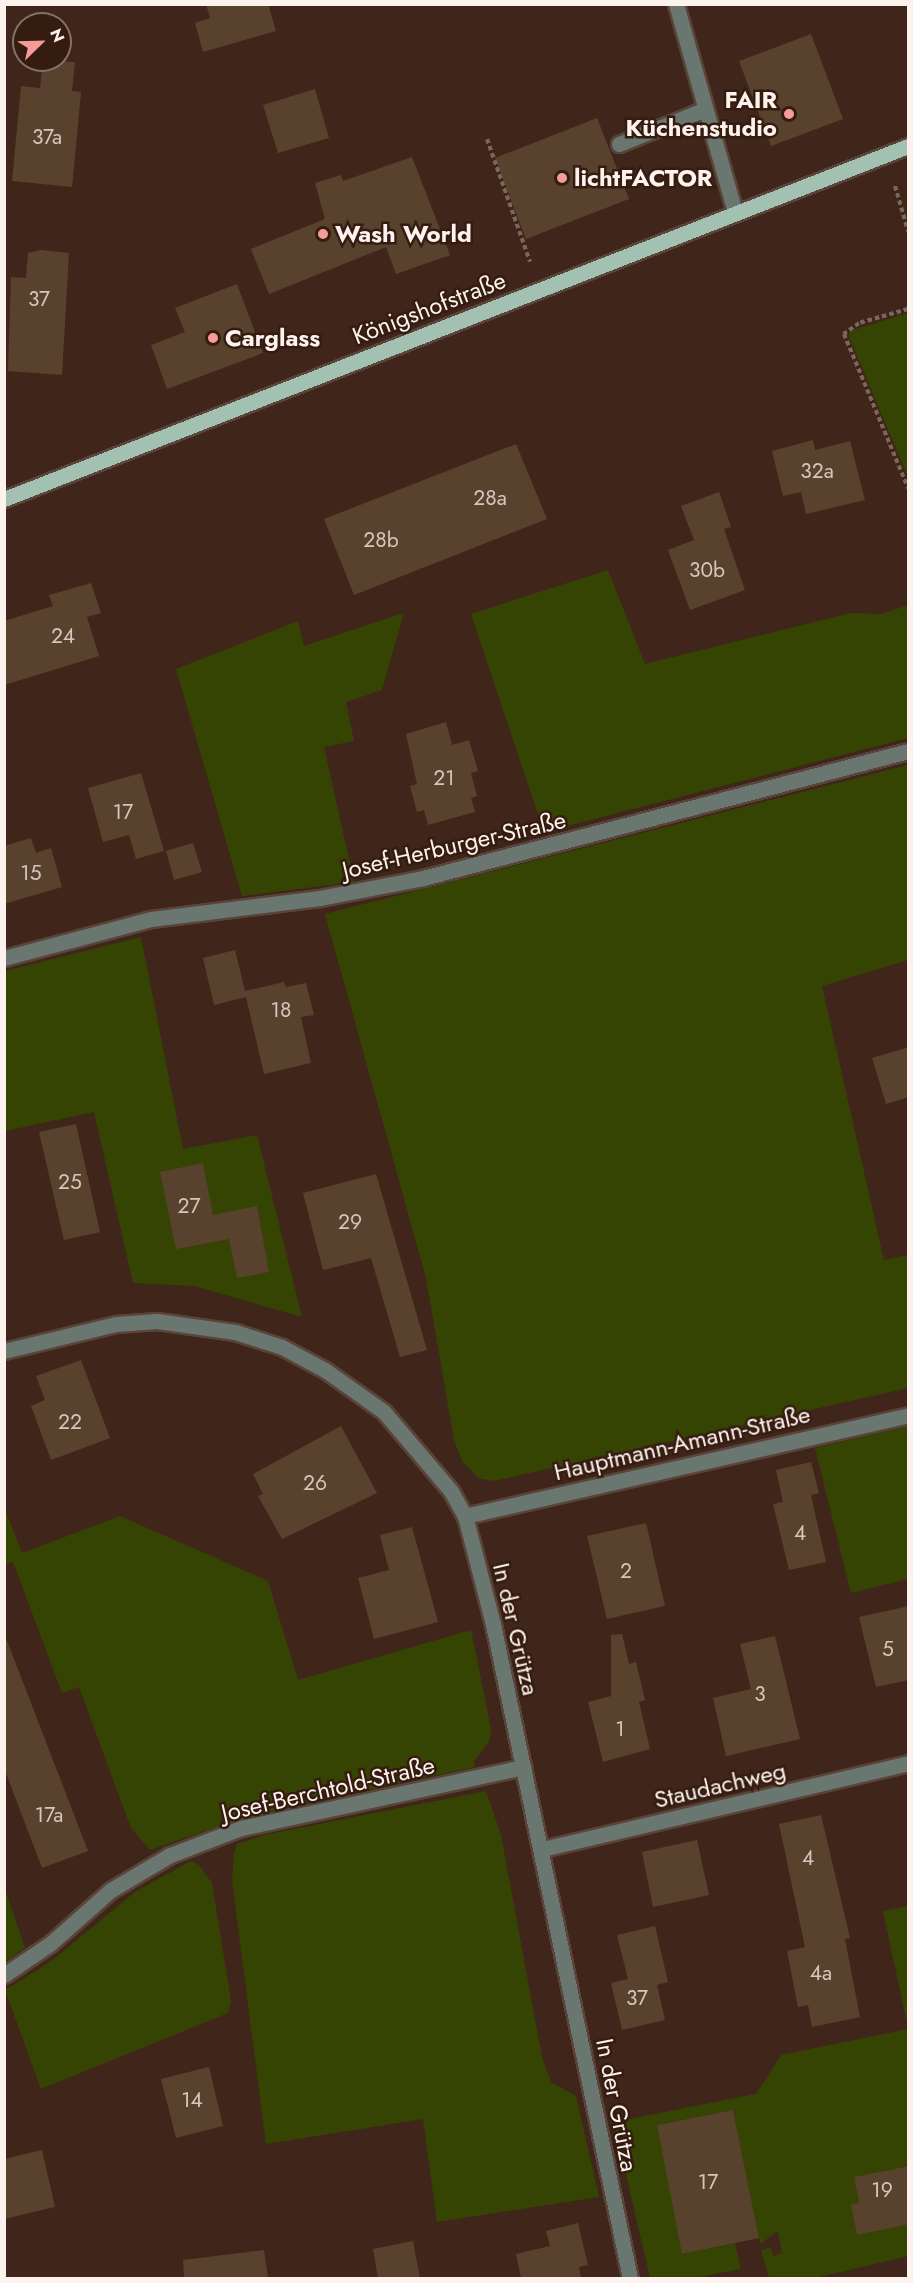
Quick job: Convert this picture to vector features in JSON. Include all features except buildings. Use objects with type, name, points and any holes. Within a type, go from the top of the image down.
[{"type":"main road","name":"Königshofstraße","points":[[4,499],[909,146]]},
{"type":"street","points":[[676,4],[703,110],[735,213]]},
{"type":"street","points":[[619,144],[703,110]]},
{"type":"street","name":"Josef-Herburger-Straße","points":[[4,958],[151,919],[290,903],[412,880],[909,751]]},
{"type":"street","name":"In der Grütza","points":[[4,1351],[72,1332],[157,1321],[235,1332],[282,1347],[325,1370],[384,1412],[425,1456],[465,1516],[542,1850],[630,2278]]},
{"type":"street","name":"Hauptmann-Amann-Straße","points":[[465,1516],[909,1415]]},
{"type":"street","name":"Staudachweg","points":[[542,1850],[909,1763]]},
{"type":"street","name":"Josef-Berchtold-Straße","points":[[4,1975],[51,1943],[111,1890],[170,1855],[241,1828],[522,1767]]},
{"type":"path","points":[[487,139],[530,262]]},
{"type":"path","points":[[895,186],[909,231]]},
{"type":"path","points":[[909,309],[859,323],[844,334],[909,488]]},
{"type":"green space","points":[[908,313],[908,477],[849,337],[850,331]]},
{"type":"green space","points":[[608,570],[645,664],[851,613],[882,614],[908,605],[908,738],[544,832],[471,614]]},
{"type":"green space","points":[[404,613],[382,690],[346,702],[354,741],[324,747],[354,882],[242,896],[176,669],[298,621],[304,646]]},
{"type":"green space","points":[[908,765],[908,960],[822,986],[884,1260],[908,1255],[908,1388],[494,1481],[478,1478],[462,1461],[454,1440],[426,1278],[325,914]]},
{"type":"green space","points":[[141,937],[183,1149],[257,1135],[302,1317],[194,1286],[133,1283],[94,1112],[5,1131],[5,971]]},
{"type":"green space","points":[[908,1426],[908,1579],[851,1593],[815,1448]]},
{"type":"green space","points":[[4,1507],[22,1553],[120,1516],[268,1581],[298,1680],[471,1630],[491,1729],[489,1742],[474,1761],[475,1767],[249,1816],[150,1850],[131,1828],[79,1687],[62,1693],[13,1562],[5,1565]]},
{"type":"green space","points":[[486,1791],[501,1835],[542,2057],[551,2082],[576,2096],[599,2197],[437,2222],[423,2119],[266,2144],[232,1880],[234,1853],[237,1844],[264,1835]]},
{"type":"green space","points":[[191,1861],[199,1865],[212,1883],[231,2001],[228,2013],[41,2089],[5,1990],[50,1962],[135,1892]]},
{"type":"green space","points":[[5,1889],[25,1948],[4,1962]]},
{"type":"green space","points":[[908,1906],[908,2028],[883,1911]]},
{"type":"green space","points":[[908,2029],[908,2166],[854,2177],[859,2203],[851,2204],[908,2224],[908,2256],[815,2278],[769,2278],[761,2250],[771,2247],[773,2256],[782,2253],[778,2231],[760,2244],[733,2110],[657,2125],[683,2254],[735,2243],[741,2269],[695,2278],[650,2278],[614,2122],[756,2094],[781,2055]]},
{"type":"place","name":"FAIR Küchenstudio","points":[[789,114]]},
{"type":"place","name":"lichtFACTOR","points":[[562,178]]},
{"type":"place","name":"Wash World","points":[[323,234]]},
{"type":"place","name":"Carglass","points":[[213,338]]}]
